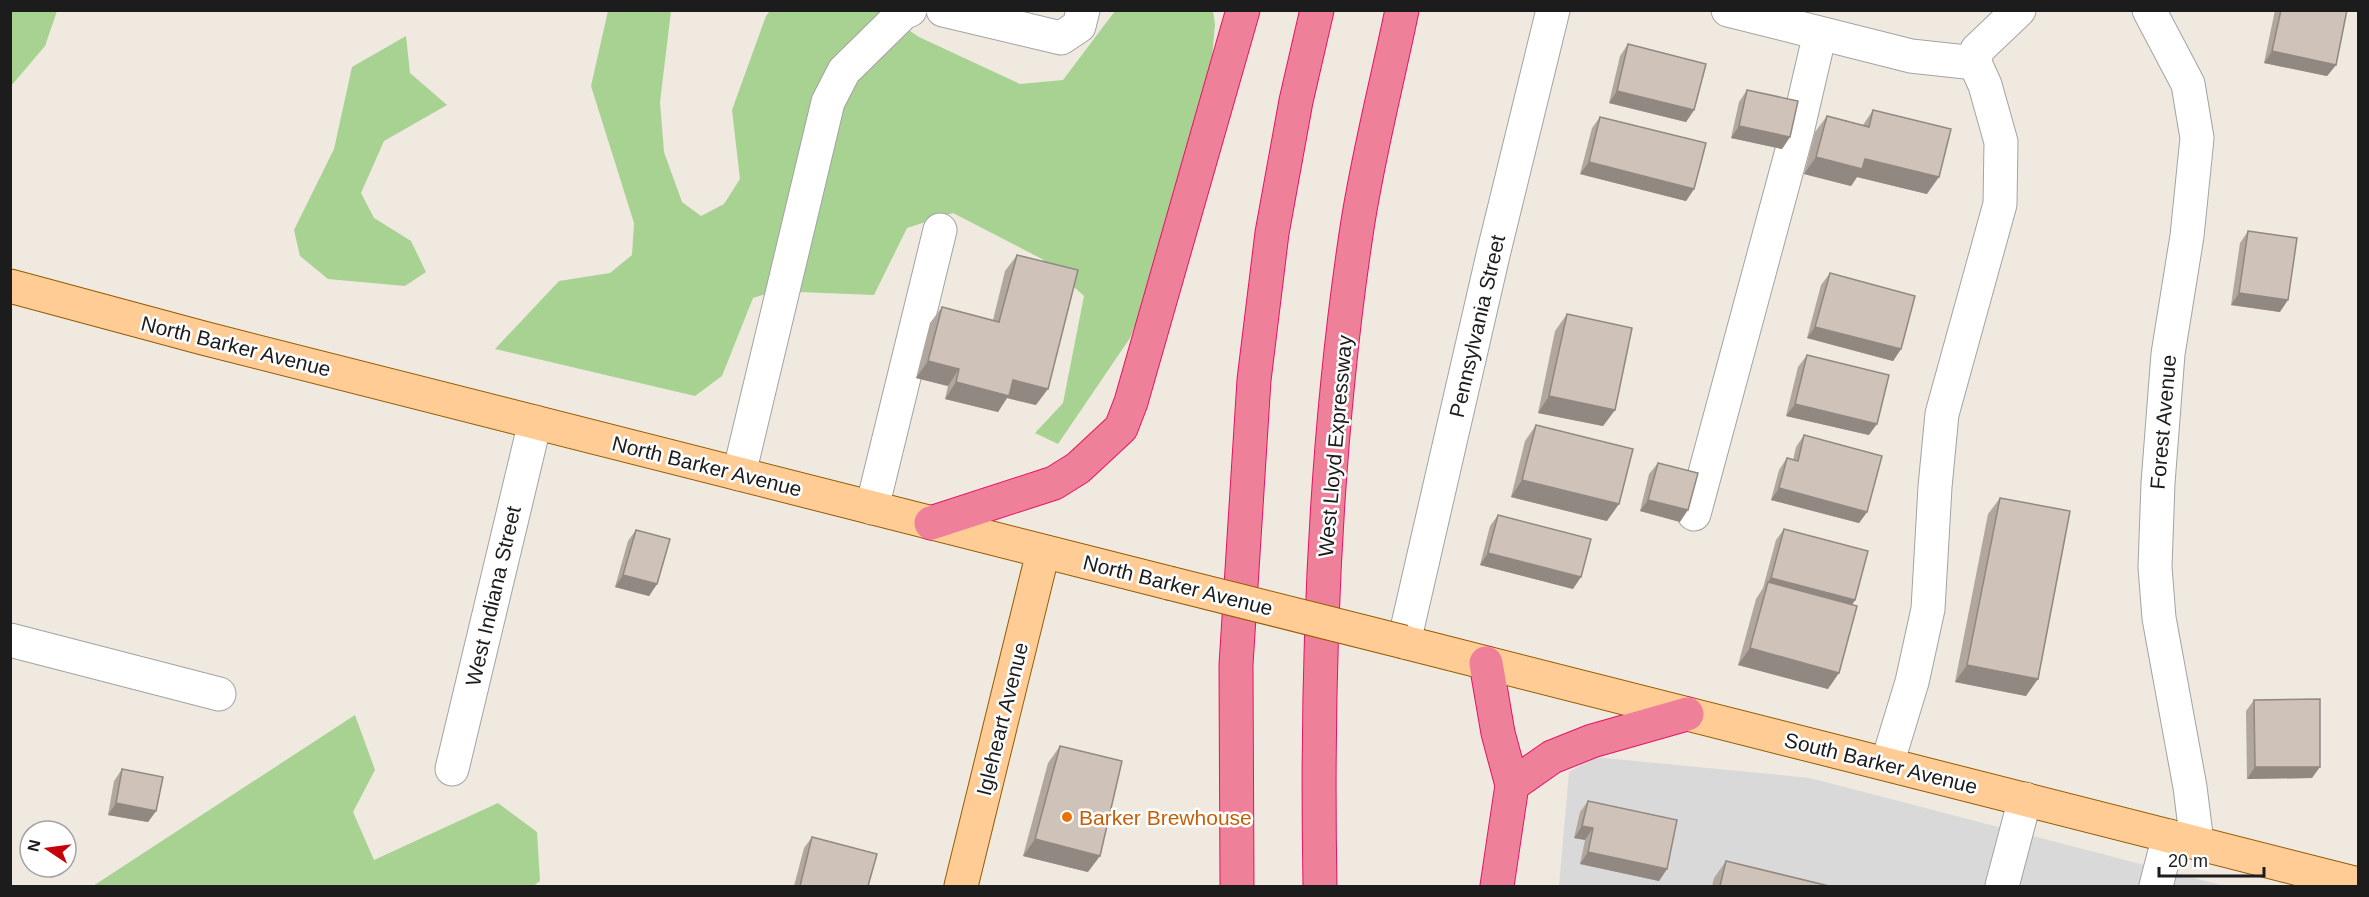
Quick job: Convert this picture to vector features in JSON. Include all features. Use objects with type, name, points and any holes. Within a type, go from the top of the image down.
[{"type":"highway","points":[[931,523],[1054,483],[1078,468],[1121,428],[1131,402],[1243,10]]},
{"type":"highway","points":[[1237,886],[1236,665],[1254,380],[1272,232],[1296,101],[1317,10]]},
{"type":"highway","name":"West Lloyd Expressway","points":[[1320,886],[1323,590],[1332,435],[1358,226],[1402,10]]},
{"type":"highway","points":[[1486,663],[1498,733],[1512,785],[1497,886]]},
{"type":"highway","points":[[1512,785],[1552,756],[1592,741],[1687,714]]},
{"type":"main road","name":"North Barker Avenue","points":[[12,292],[1404,642]]},
{"type":"main road","name":"Igleheart Avenue","points":[[961,886],[1043,552]]},
{"type":"main road","name":"South Barker Avenue","points":[[1404,642],[2358,884]]},
{"type":"street","points":[[739,474],[828,102],[844,71],[903,13],[910,10]]},
{"type":"street","points":[[943,10],[1061,38],[1079,26],[1083,10]]},
{"type":"street","name":"Pennsylvania Street","points":[[1404,642],[1493,255],[1553,10]]},
{"type":"street","points":[[1728,10],[1911,56],[1976,63]]},
{"type":"street","points":[[1887,764],[1912,682],[1928,609],[1942,414],[2000,204],[2001,142],[1985,85],[1976,63],[1977,50],[2019,10]]},
{"type":"street","name":"Forest Avenue","points":[[2149,10],[2188,84],[2197,138],[2187,236],[2168,354],[2157,483],[2155,567],[2159,618],[2190,787],[2183,840]]},
{"type":"street","points":[[1694,514],[1794,144],[1820,33]]},
{"type":"street","points":[[872,508],[940,230]]},
{"type":"street","name":"West Indiana Street","points":[[452,770],[535,422]]},
{"type":"street","points":[[10,640],[219,694]]},
{"type":"street","points":[[2002,886],[2025,799]]},
{"type":"street","points":[[2156,886],[2183,840]]},
{"type":"shaded area","points":[[1595,757],[1810,778],[2225,886],[1559,886],[1569,772]]},
{"type":"green space","points":[[11,10],[57,11],[45,46],[11,86]]},
{"type":"green space","points":[[608,11],[671,11],[660,102],[664,152],[682,202],[701,216],[724,204],[740,179],[732,110],[766,16],[770,11],[880,11],[919,37],[1020,84],[1063,80],[1115,11],[1213,11],[1215,24],[1209,91],[1165,253],[1130,338],[1058,444],[1035,433],[1063,403],[1084,296],[1042,259],[953,213],[907,228],[874,295],[775,291],[753,298],[722,376],[695,396],[495,349],[559,281],[610,273],[632,255],[634,223],[591,86]]},
{"type":"green space","points":[[406,36],[410,73],[447,105],[384,141],[361,193],[374,218],[411,241],[426,272],[405,286],[328,279],[300,256],[294,230],[334,149],[352,67]]},
{"type":"green space","points":[[355,715],[375,770],[353,812],[374,860],[498,803],[537,832],[540,881],[533,886],[93,886]]},
{"type":"building","points":[[2281,10],[2347,10],[2336,65],[2272,51]]},
{"type":"building","points":[[1628,44],[1706,64],[1694,110],[1617,91]]},
{"type":"building","points":[[1747,90],[1798,101],[1790,137],[1739,126]]},
{"type":"building","points":[[1873,110],[1951,129],[1939,177],[1865,159],[1862,169],[1816,157],[1827,116],[1869,127]]},
{"type":"building","points":[[1600,117],[1706,143],[1694,189],[1589,162]]},
{"type":"building","points":[[2248,231],[2297,238],[2288,300],[2239,293]]},
{"type":"building","points":[[1017,255],[1078,270],[1048,389],[1013,380],[1009,396],[956,382],[959,369],[928,361],[942,307],[999,322]]},
{"type":"building","points":[[1830,273],[1915,296],[1901,349],[1815,327]]},
{"type":"building","points":[[1567,314],[1632,328],[1615,410],[1549,396]]},
{"type":"building","points":[[1807,355],[1889,375],[1877,424],[1795,404]]},
{"type":"building","points":[[1536,425],[1633,449],[1619,504],[1522,480]]},
{"type":"building","points":[[1804,435],[1882,456],[1867,512],[1779,488],[1787,458],[1798,461]]},
{"type":"building","points":[[1658,463],[1698,473],[1688,510],[1648,500]]},
{"type":"building","points":[[2000,498],[2070,511],[2038,679],[1967,665]]},
{"type":"building","points":[[1498,515],[1591,539],[1581,577],[1488,553]]},
{"type":"building","points":[[1784,529],[1868,551],[1855,600],[1771,578]]},
{"type":"building","points":[[636,530],[670,539],[657,584],[623,575]]},
{"type":"building","points":[[1768,582],[1857,606],[1839,673],[1750,648]]},
{"type":"building","points":[[2320,699],[2320,767],[2255,767],[2254,700]]},
{"type":"building","name":"Barker Brewhouse","points":[[1060,746],[1122,761],[1100,856],[1035,839]]},
{"type":"building","points":[[122,769],[163,777],[156,811],[116,803]]},
{"type":"building","points":[[1588,801],[1677,820],[1667,869],[1588,852],[1593,828],[1582,826]]},
{"type":"building","points":[[812,837],[877,854],[868,886],[800,886]]},
{"type":"building","points":[[1726,861],[1829,886],[1720,886]]},
{"type":"place","name":"Barker Brewhouse","points":[[1067,817]]}]
